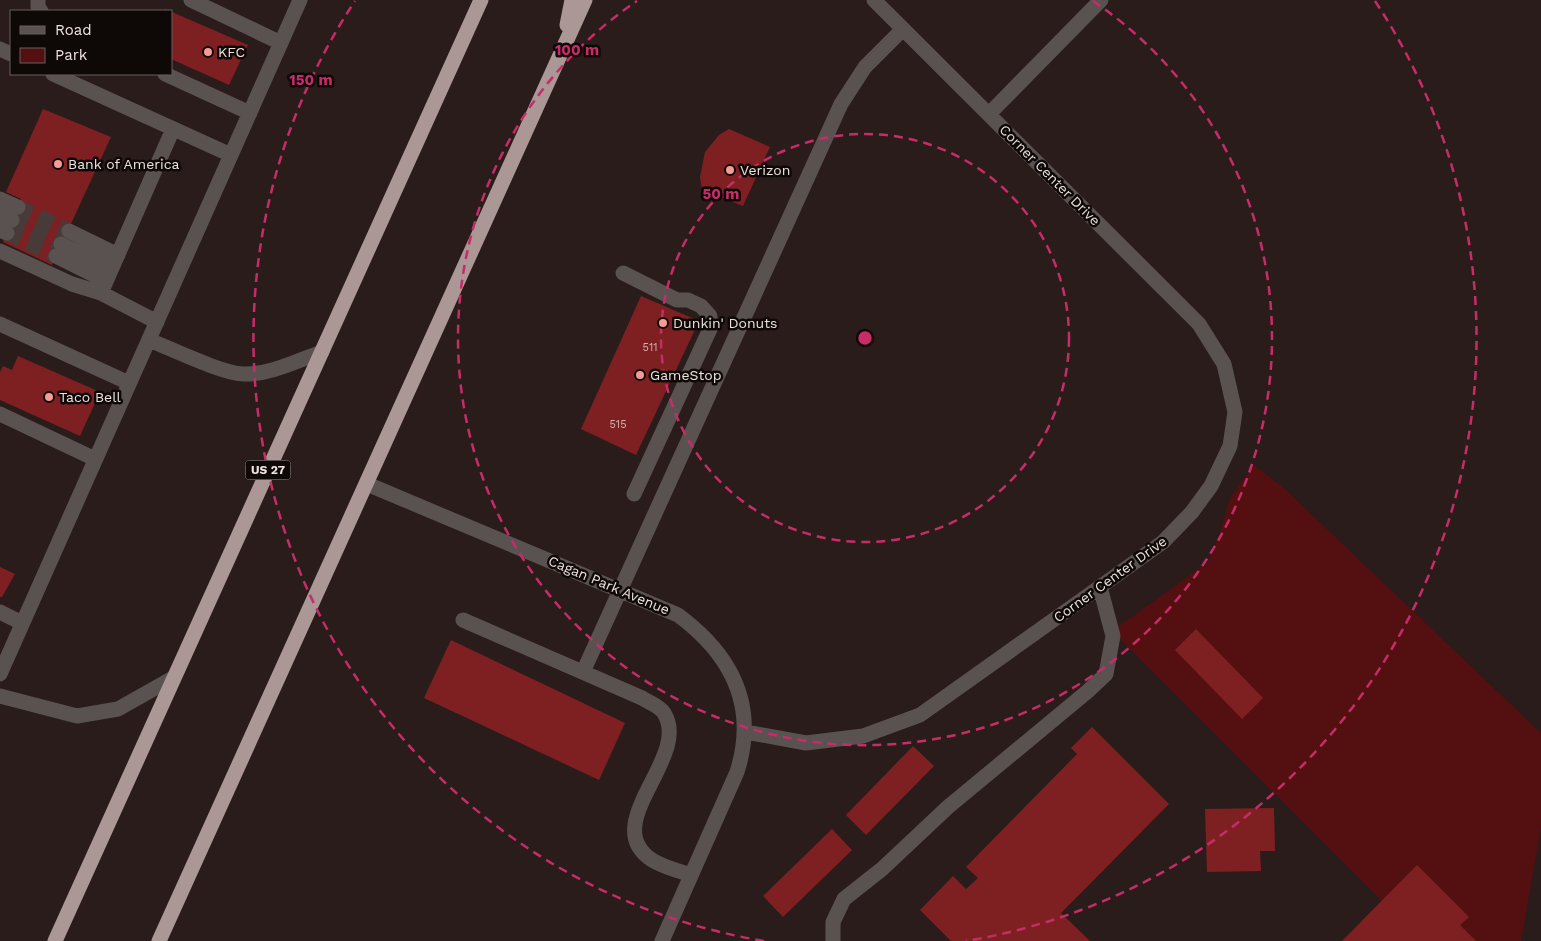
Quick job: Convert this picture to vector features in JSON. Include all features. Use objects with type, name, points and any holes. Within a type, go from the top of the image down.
[{"type":"highway","name":"US 27","points":[[55,941],[482,0]]},
{"type":"highway","points":[[560,56],[572,0]]},
{"type":"highway","points":[[159,941],[585,0]]},
{"type":"street","points":[[191,0],[281,43]]},
{"type":"street","points":[[0,674],[300,0]]},
{"type":"street","name":"Corner Center Drive","points":[[746,732],[806,743],[863,736],[920,715],[1163,542],[1192,512],[1211,486],[1230,446],[1234,412],[1224,364],[1200,324],[874,0]]},
{"type":"street","points":[[989,114],[1101,0]]},
{"type":"street","points":[[583,672],[847,91],[865,67],[902,29]]},
{"type":"street","points":[[55,75],[230,156]]},
{"type":"street","points":[[167,75],[250,113]]},
{"type":"street","points":[[109,274],[172,129]]},
{"type":"street","points":[[0,199],[7,221]]},
{"type":"street","points":[[109,274],[62,244],[109,274],[156,322]]},
{"type":"street","points":[[0,251],[72,284],[109,274]]},
{"type":"street","points":[[623,274],[677,300],[688,300],[701,306],[710,316],[710,329],[634,494]]},
{"type":"street","points":[[0,324],[129,384]]},
{"type":"street","points":[[148,340],[218,368],[243,374],[267,371],[322,352]]},
{"type":"street","points":[[0,414],[95,459]]},
{"type":"street","name":"Cagan Park Avenue","points":[[367,484],[678,615],[712,644],[736,686],[743,709],[746,732],[737,772],[662,941]]},
{"type":"street","points":[[833,941],[833,922],[844,899],[882,869],[948,807],[1106,674],[1113,636],[1100,587]]},
{"type":"street","points":[[0,612],[22,623]]},
{"type":"street","points":[[464,620],[642,698],[664,711],[671,731],[667,747],[633,824],[635,840],[651,860],[691,875]]},
{"type":"street","points":[[0,696],[77,716],[118,709],[173,678]]},
{"type":"green space","points":[[1254,465],[1286,490],[1541,733],[1541,828],[1521,941],[1422,941],[1112,631],[1208,562],[1219,536],[1230,498]]},
{"type":"building","name":"KFC","points":[[172,12],[248,45],[229,85],[172,59]]},
{"type":"building","name":"Bank of America","points":[[43,109],[111,137],[52,265],[3,242],[21,199],[6,192]]},
{"type":"building","name":"Verizon","points":[[729,129],[770,147],[743,206],[702,190],[700,177],[705,152],[719,135]]},
{"type":"building","points":[[641,296],[699,321],[636,455],[581,429]]},
{"type":"building","name":"Taco Bell","points":[[18,356],[100,392],[80,436],[0,400],[0,372],[3,366],[12,370]]},
{"type":"building","points":[[0,567],[15,574],[2,597],[0,597]]},
{"type":"building","points":[[1196,629],[1263,698],[1242,719],[1175,650]]},
{"type":"building","points":[[451,640],[625,723],[599,780],[424,698]]},
{"type":"building","points":[[1092,727],[1169,804],[1061,913],[1090,941],[951,941],[920,910],[953,876],[966,889],[978,878],[966,867],[1077,754],[1071,748]]},
{"type":"building","points":[[913,746],[934,766],[866,835],[846,815]]},
{"type":"building","points":[[1274,808],[1275,851],[1260,851],[1261,871],[1207,872],[1205,809]]},
{"type":"building","points":[[832,829],[852,850],[783,917],[763,896]]},
{"type":"building","points":[[1417,865],[1469,917],[1460,925],[1476,941],[1342,941]]},
{"type":"tunnel","points":[[18,207],[69,231]]},
{"type":"tunnel","points":[[12,220],[61,244]]},
{"type":"tunnel","points":[[7,233],[56,256]]},
{"type":"place","name":"KFC","points":[[208,52]]},
{"type":"place","name":"Bank of America","points":[[58,164]]},
{"type":"place","name":"Verizon","points":[[730,170]]},
{"type":"place","name":"Dunkin' Donuts","points":[[663,323]]},
{"type":"place","name":"GameStop","points":[[640,375]]},
{"type":"place","name":"Taco Bell","points":[[49,397]]}]
